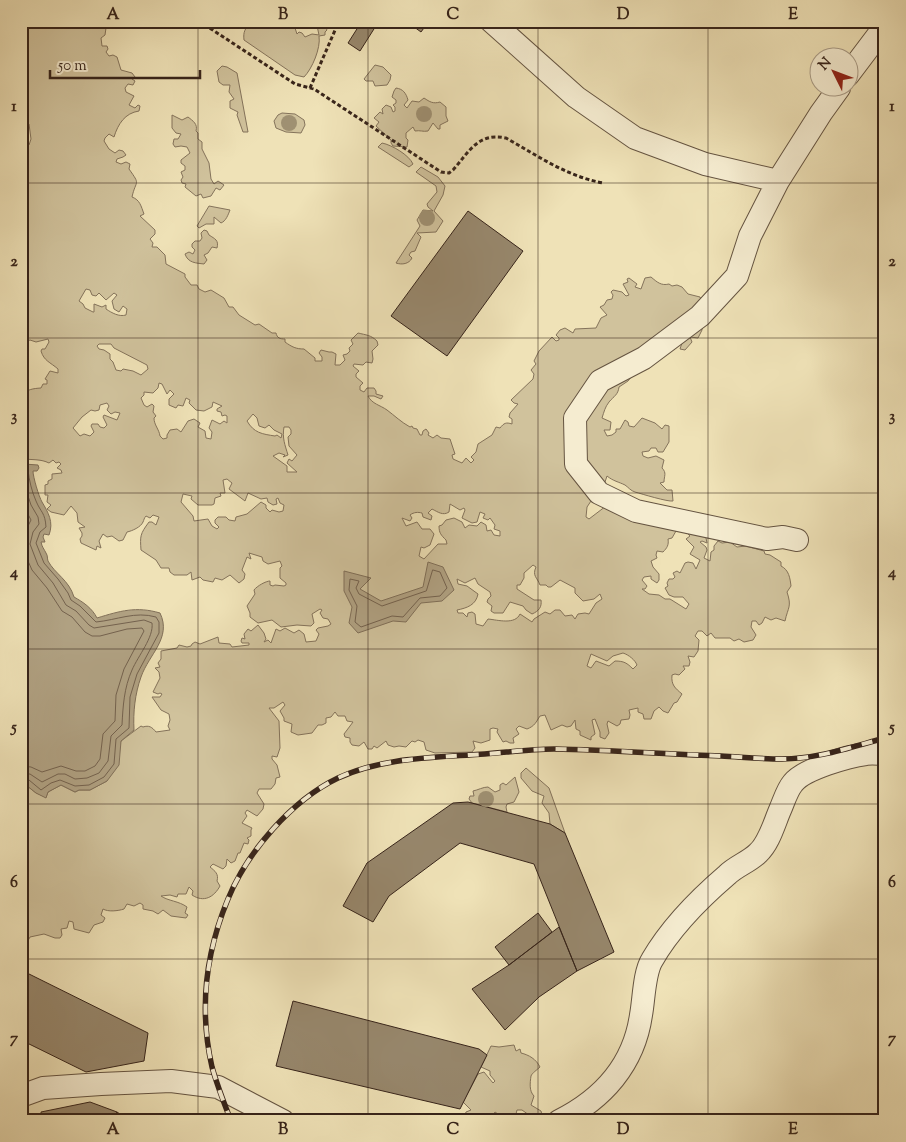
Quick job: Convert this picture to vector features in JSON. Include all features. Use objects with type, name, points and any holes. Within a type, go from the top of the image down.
[{"type":"street","points":[[491,21],[576,97],[635,138],[705,164],[778,181]]},
{"type":"street","points":[[858,62],[885,26]]},
{"type":"street","points":[[797,540],[783,537],[767,539],[636,511],[599,493],[576,464],[575,418],[600,381],[644,358],[700,316],[737,276],[750,236],[778,181],[832,98]]},
{"type":"street","points":[[560,1121],[591,1102],[616,1076],[632,1050],[641,1017],[644,991],[651,961],[696,903],[728,873],[757,854],[765,845],[784,800],[794,782],[819,766],[865,754],[885,754]]},
{"type":"street","points":[[21,1096],[43,1088],[171,1081],[218,1087],[283,1121]]},
{"type":"path","points":[[199,21],[295,84],[310,88],[441,172],[449,173],[453,170],[478,141],[487,137],[497,136],[506,138],[567,173],[604,183]]},
{"type":"path","points":[[310,88],[339,21]]},
{"type":"shaded area","points":[[21,21],[107,21],[105,35],[101,38],[102,46],[107,46],[106,52],[109,56],[117,57],[121,70],[132,73],[135,77],[132,79],[135,81],[133,85],[128,84],[125,88],[126,92],[134,96],[129,105],[135,108],[138,105],[140,106],[139,111],[130,114],[123,120],[114,137],[109,134],[104,141],[109,149],[115,153],[119,150],[123,151],[126,155],[117,159],[116,162],[130,164],[129,169],[136,181],[132,197],[141,206],[144,214],[140,216],[155,230],[155,234],[150,239],[153,243],[152,247],[157,247],[165,255],[166,264],[185,274],[191,285],[197,285],[199,289],[205,292],[211,290],[224,298],[229,307],[233,307],[239,315],[255,325],[259,324],[272,333],[276,333],[278,337],[285,339],[285,342],[292,346],[304,349],[315,358],[315,361],[322,361],[319,353],[321,350],[336,354],[335,365],[340,365],[345,360],[343,355],[350,351],[349,348],[353,344],[351,340],[358,333],[373,338],[377,341],[378,345],[372,351],[372,363],[366,362],[363,365],[354,364],[353,366],[359,371],[356,377],[363,383],[360,386],[360,390],[364,392],[367,388],[374,388],[376,394],[383,396],[381,399],[368,396],[372,401],[410,427],[412,426],[417,429],[420,435],[426,429],[429,433],[428,435],[433,438],[437,435],[441,438],[450,439],[455,454],[452,455],[453,459],[462,463],[466,458],[471,463],[474,460],[471,457],[476,452],[478,444],[492,435],[496,427],[500,428],[507,423],[512,424],[512,419],[509,417],[510,413],[518,404],[511,400],[533,379],[534,374],[531,370],[536,364],[534,361],[539,351],[552,337],[556,341],[559,340],[556,335],[560,330],[565,328],[573,333],[575,329],[596,328],[601,318],[607,315],[600,307],[607,300],[612,299],[613,295],[611,292],[613,290],[622,292],[626,296],[629,295],[623,284],[628,282],[627,279],[629,278],[637,284],[635,287],[641,289],[645,278],[651,277],[659,283],[672,286],[677,285],[682,287],[688,294],[700,297],[702,302],[702,330],[698,338],[690,337],[692,342],[685,350],[680,349],[682,343],[632,376],[619,387],[617,394],[606,406],[602,418],[611,422],[610,430],[604,430],[607,436],[616,432],[616,429],[620,429],[625,420],[629,426],[634,427],[642,418],[655,423],[662,429],[665,425],[669,426],[669,442],[663,452],[658,452],[656,448],[651,448],[649,451],[642,452],[643,456],[648,458],[656,456],[664,460],[662,468],[665,473],[664,482],[660,483],[667,490],[672,490],[673,501],[634,491],[607,476],[605,482],[591,497],[586,517],[589,519],[606,506],[676,531],[672,538],[668,539],[666,549],[663,552],[657,551],[657,558],[651,561],[659,574],[659,580],[657,583],[651,579],[651,576],[644,577],[642,580],[647,586],[645,589],[642,589],[649,594],[670,599],[686,609],[689,604],[683,597],[669,595],[665,588],[668,586],[669,579],[675,577],[673,573],[677,571],[680,573],[685,563],[693,563],[696,569],[700,560],[690,554],[694,547],[686,539],[690,536],[687,533],[708,536],[706,538],[707,543],[700,542],[707,550],[704,558],[710,561],[711,552],[718,541],[722,543],[730,542],[737,547],[746,546],[764,551],[765,554],[781,562],[781,566],[790,577],[791,586],[787,592],[789,604],[785,621],[776,618],[771,620],[765,617],[759,625],[756,621],[752,621],[751,627],[756,635],[753,640],[744,642],[739,639],[734,641],[730,638],[715,638],[711,633],[707,636],[702,631],[698,631],[695,636],[699,640],[698,651],[694,657],[688,656],[689,666],[683,666],[685,669],[679,675],[672,675],[674,686],[682,694],[668,713],[659,707],[654,711],[651,719],[644,719],[643,714],[638,712],[638,708],[629,710],[629,719],[621,720],[617,726],[608,721],[609,733],[605,739],[600,737],[595,719],[592,720],[595,734],[591,737],[591,740],[580,735],[580,731],[576,729],[575,720],[571,726],[562,725],[551,730],[545,715],[540,716],[534,725],[527,729],[519,726],[516,729],[519,734],[513,738],[514,743],[503,742],[497,732],[498,729],[490,729],[490,740],[481,743],[473,741],[475,748],[472,752],[435,753],[426,750],[424,742],[418,740],[412,741],[406,747],[394,747],[388,745],[386,741],[377,748],[374,746],[372,749],[368,749],[364,742],[359,746],[352,745],[350,738],[345,737],[344,734],[353,722],[347,721],[345,716],[338,716],[335,712],[331,717],[326,718],[326,723],[318,725],[312,733],[298,735],[291,732],[292,724],[284,721],[280,711],[285,705],[283,702],[274,708],[269,708],[279,721],[280,748],[277,757],[272,756],[272,759],[277,765],[280,777],[276,778],[275,784],[271,789],[259,789],[257,793],[264,804],[263,809],[257,816],[247,810],[245,813],[247,816],[242,823],[252,828],[251,836],[247,838],[249,840],[248,844],[244,843],[235,861],[231,863],[227,859],[226,866],[223,869],[213,864],[210,867],[216,873],[220,886],[215,893],[208,898],[201,899],[192,895],[193,891],[189,887],[186,894],[178,894],[177,897],[170,895],[161,896],[187,907],[185,913],[188,915],[186,918],[171,916],[163,910],[158,914],[143,909],[143,905],[140,903],[134,906],[127,904],[124,909],[119,910],[110,911],[103,909],[101,915],[105,918],[103,922],[94,925],[89,933],[74,929],[73,922],[69,921],[67,928],[61,929],[62,935],[60,938],[44,934],[30,937],[25,946],[27,954],[21,958],[21,785],[26,785],[36,793],[46,797],[48,792],[61,785],[75,792],[90,790],[107,781],[121,741],[141,726],[150,727],[156,732],[170,730],[168,726],[169,714],[161,710],[152,697],[160,697],[162,694],[153,692],[160,678],[159,672],[155,668],[160,667],[158,663],[161,659],[161,651],[177,648],[179,645],[191,646],[195,642],[200,644],[218,637],[219,643],[230,644],[232,647],[249,645],[249,643],[242,643],[242,638],[245,639],[244,634],[248,629],[251,631],[258,625],[264,633],[266,639],[264,642],[268,640],[271,643],[276,629],[280,631],[285,628],[294,633],[299,630],[304,634],[306,642],[316,641],[319,634],[316,630],[331,624],[328,619],[323,618],[320,613],[322,610],[320,609],[312,614],[314,623],[311,626],[281,627],[272,620],[258,623],[250,617],[247,606],[255,594],[255,588],[270,581],[270,585],[273,586],[286,585],[280,578],[280,568],[282,566],[280,561],[268,564],[263,561],[262,557],[249,553],[251,559],[247,557],[242,570],[245,574],[244,579],[239,583],[230,575],[222,580],[215,578],[213,582],[203,580],[200,577],[192,580],[191,572],[187,575],[174,575],[170,572],[169,568],[161,568],[156,560],[141,550],[142,532],[149,522],[156,525],[159,517],[153,515],[150,518],[146,516],[140,526],[127,532],[123,540],[119,541],[112,536],[107,537],[103,534],[99,541],[101,548],[97,546],[96,550],[81,543],[82,533],[79,528],[85,527],[78,522],[77,513],[71,506],[64,515],[47,509],[51,505],[47,502],[48,495],[45,495],[45,485],[52,479],[52,474],[62,473],[57,468],[61,464],[53,460],[49,463],[25,459],[25,456],[21,457],[21,421],[27,418],[28,415],[25,411],[21,411],[23,396],[31,389],[41,388],[43,384],[47,384],[45,379],[50,371],[58,373],[58,369],[46,359],[41,351],[45,349],[49,342],[48,339],[36,342],[30,340],[23,343],[21,341],[21,177],[28,165],[25,163],[24,165],[21,164],[21,146],[29,145],[31,139],[29,124],[21,122],[21,106],[27,103],[21,96],[21,57],[27,51],[26,48],[21,49]],"holes":[[[86,289],[90,290],[92,295],[96,296],[99,293],[106,300],[114,293],[117,295],[112,301],[114,309],[119,312],[123,306],[127,309],[126,315],[113,313],[106,309],[106,305],[102,307],[94,304],[93,312],[85,308],[79,301]],[[99,344],[111,344],[114,348],[147,365],[148,369],[141,375],[133,371],[116,370],[110,359],[110,354],[99,349],[97,346]],[[159,383],[162,384],[167,394],[170,390],[174,394],[169,399],[169,405],[176,408],[178,405],[183,406],[186,398],[190,400],[189,403],[196,410],[204,411],[212,407],[213,402],[222,406],[217,411],[221,412],[222,416],[227,416],[227,423],[224,421],[220,424],[212,420],[209,428],[212,432],[211,439],[206,438],[205,431],[198,427],[200,423],[194,419],[188,421],[181,432],[177,429],[170,430],[167,438],[163,439],[155,423],[154,406],[152,404],[147,407],[141,398],[144,392],[153,393],[158,388]],[[107,403],[109,406],[107,410],[111,414],[115,412],[120,413],[117,420],[104,415],[103,417],[107,425],[104,428],[98,424],[92,424],[94,432],[90,436],[84,434],[80,436],[73,428],[91,410],[99,410],[100,405]],[[253,414],[257,418],[259,426],[265,428],[269,425],[282,434],[281,438],[277,435],[262,434],[252,428],[247,421]],[[284,427],[289,427],[291,430],[291,434],[288,437],[289,446],[297,455],[292,461],[289,459],[287,463],[297,472],[287,472],[287,466],[273,456],[279,453],[285,455],[283,457],[288,455],[283,435]],[[227,479],[232,483],[229,489],[245,501],[248,493],[261,499],[267,498],[268,502],[273,505],[277,504],[276,499],[278,498],[280,503],[284,505],[283,511],[272,510],[270,512],[266,505],[261,502],[247,514],[236,517],[235,521],[229,520],[226,517],[218,517],[215,520],[219,527],[217,529],[212,526],[208,519],[194,521],[193,516],[181,502],[183,494],[192,496],[191,499],[198,505],[212,505],[215,498],[221,496],[220,493],[225,493],[223,480]],[[450,504],[460,510],[464,508],[462,518],[472,523],[477,522],[480,512],[485,514],[483,518],[488,520],[490,518],[495,525],[494,529],[500,531],[500,536],[494,535],[491,530],[487,531],[486,525],[481,522],[477,526],[469,525],[465,528],[462,522],[454,518],[446,520],[439,528],[447,544],[438,544],[424,559],[419,556],[421,547],[424,548],[430,545],[434,534],[430,529],[422,529],[417,522],[406,526],[402,518],[410,521],[412,518],[410,515],[419,512],[422,513],[423,517],[431,520],[432,516],[428,513],[432,509],[445,514],[449,512]],[[533,565],[536,567],[535,575],[540,585],[551,587],[560,580],[575,588],[575,593],[583,601],[594,599],[600,594],[602,599],[596,603],[589,614],[578,614],[575,619],[572,615],[565,616],[560,610],[555,610],[550,614],[545,612],[532,622],[520,614],[510,621],[488,619],[483,626],[476,624],[475,614],[472,612],[468,613],[467,617],[463,613],[458,613],[457,610],[468,607],[473,603],[478,594],[467,586],[458,584],[457,579],[465,583],[475,578],[478,584],[490,592],[491,596],[487,602],[492,606],[491,611],[494,613],[503,613],[510,602],[523,606],[532,614],[540,609],[541,600],[534,600],[517,589],[517,585],[520,585],[524,578],[524,573]],[[623,653],[632,658],[637,665],[633,669],[621,661],[615,661],[609,666],[596,661],[591,668],[587,666],[591,654],[607,661],[613,656]]]},
{"type":"shaded area","points":[[261,21],[289,21],[289,25],[295,28],[297,34],[299,32],[302,33],[305,37],[312,34],[319,35],[316,21],[329,21],[325,35],[319,36],[319,46],[315,58],[304,77],[295,75],[244,40],[244,32],[247,27],[251,23],[260,23]]},
{"type":"shaded area","points":[[375,65],[383,67],[391,75],[387,85],[375,86],[373,81],[366,81],[364,79]]},
{"type":"shaded area","points":[[222,66],[237,73],[248,132],[243,132],[237,115],[238,112],[230,108],[230,101],[234,99],[229,92],[230,85],[223,85],[219,82],[217,71]]},
{"type":"shaded area","points":[[396,88],[402,90],[406,95],[408,100],[404,105],[407,108],[412,101],[419,102],[424,98],[435,103],[440,102],[446,107],[448,121],[440,125],[440,129],[433,123],[428,131],[415,131],[413,127],[406,133],[407,147],[393,146],[391,140],[376,126],[379,122],[374,118],[380,112],[383,114],[382,109],[386,105],[391,107],[393,112],[395,111],[393,105],[396,103],[396,100],[392,97]]},
{"type":"shaded area","points":[[282,113],[295,114],[304,120],[305,125],[301,133],[286,132],[276,128],[274,121]]},
{"type":"shaded area","points":[[172,115],[182,120],[188,117],[196,125],[198,139],[202,142],[202,149],[209,163],[211,179],[214,184],[218,181],[224,185],[220,190],[216,188],[211,196],[203,198],[201,194],[196,196],[185,187],[186,184],[182,183],[183,177],[181,172],[185,170],[185,166],[181,163],[181,160],[190,153],[187,147],[175,147],[173,144],[174,139],[178,139],[181,134],[176,133],[172,128]]},
{"type":"shaded area","points":[[382,143],[400,151],[413,164],[409,167],[378,147]]},
{"type":"shaded area","points":[[421,167],[438,177],[445,186],[443,195],[434,211],[443,221],[436,232],[417,233],[421,237],[415,251],[409,255],[412,258],[411,260],[407,263],[398,264],[396,263],[420,226],[417,220],[423,210],[433,211],[427,204],[437,192],[436,186],[416,172]]},
{"type":"shaded area","points":[[209,206],[230,210],[223,222],[221,223],[214,217],[214,224],[206,224],[199,228],[197,226]]},
{"type":"shaded area","points":[[204,230],[216,240],[217,248],[212,247],[204,255],[207,260],[204,264],[195,263],[190,261],[185,254],[189,252],[193,254],[195,250],[192,244],[195,241],[200,241],[202,238],[201,233]]},
{"type":"shaded area","points":[[526,768],[549,788],[565,833],[550,824],[549,813],[542,803],[544,796],[532,791],[521,778],[521,773]]},
{"type":"shaded area","points":[[515,777],[519,792],[514,802],[507,804],[507,812],[472,803],[469,799],[470,796],[474,796],[473,791],[488,787],[495,792],[500,790],[500,785],[503,783],[506,785]]},
{"type":"shaded area","points":[[514,1045],[516,1051],[520,1049],[521,1053],[532,1058],[540,1067],[531,1076],[530,1084],[531,1092],[534,1096],[531,1105],[541,1111],[540,1119],[536,1120],[522,1110],[517,1110],[516,1114],[524,1121],[501,1121],[501,1116],[495,1112],[491,1117],[492,1121],[463,1121],[466,1112],[471,1110],[463,1102],[478,1074],[484,1072],[493,1083],[495,1081],[490,1075],[490,1071],[481,1067],[491,1046]]},
{"type":"water","points":[[25,456],[24,464],[38,465],[37,471],[33,471],[34,478],[39,496],[51,521],[49,535],[44,534],[45,542],[41,542],[42,545],[48,561],[69,586],[74,597],[93,611],[97,618],[121,611],[143,610],[160,613],[163,622],[163,630],[158,646],[139,683],[135,703],[134,730],[121,741],[119,765],[107,781],[90,790],[75,792],[61,785],[48,792],[46,798],[26,785],[21,785],[21,457]]},
{"type":"water","points":[[428,562],[443,567],[454,590],[442,601],[421,603],[406,622],[393,621],[358,633],[349,623],[352,607],[344,591],[344,571],[371,578],[360,589],[381,601],[423,587]]},
{"type":"building","points":[[362,21],[379,21],[360,51],[348,43]]},
{"type":"building","points":[[406,21],[429,21],[421,32]]},
{"type":"building","points":[[468,211],[523,251],[447,356],[391,316]]},
{"type":"building","points":[[468,802],[550,824],[565,833],[614,952],[577,971],[534,864],[460,843],[389,896],[373,922],[343,906],[367,863],[453,803]]},
{"type":"building","points":[[538,913],[552,932],[509,965],[495,947]]},
{"type":"building","points":[[559,927],[577,971],[539,997],[505,1030],[472,989],[509,965]]},
{"type":"building","points":[[21,970],[148,1033],[144,1061],[86,1072],[21,1040]]},
{"type":"building","points":[[293,1001],[479,1049],[487,1055],[460,1109],[276,1066]]},
{"type":"building","points":[[90,1102],[117,1112],[112,1121],[42,1121],[41,1112]]},
{"type":"building","points":[[117,1112],[130,1121],[112,1121]]},
{"type":"railway","points":[[231,1121],[212,1067],[206,1024],[207,981],[214,940],[220,919],[236,881],[259,846],[273,829],[304,800],[338,778],[369,767],[402,760],[533,750],[617,751],[782,759],[834,752],[885,738]]}]
